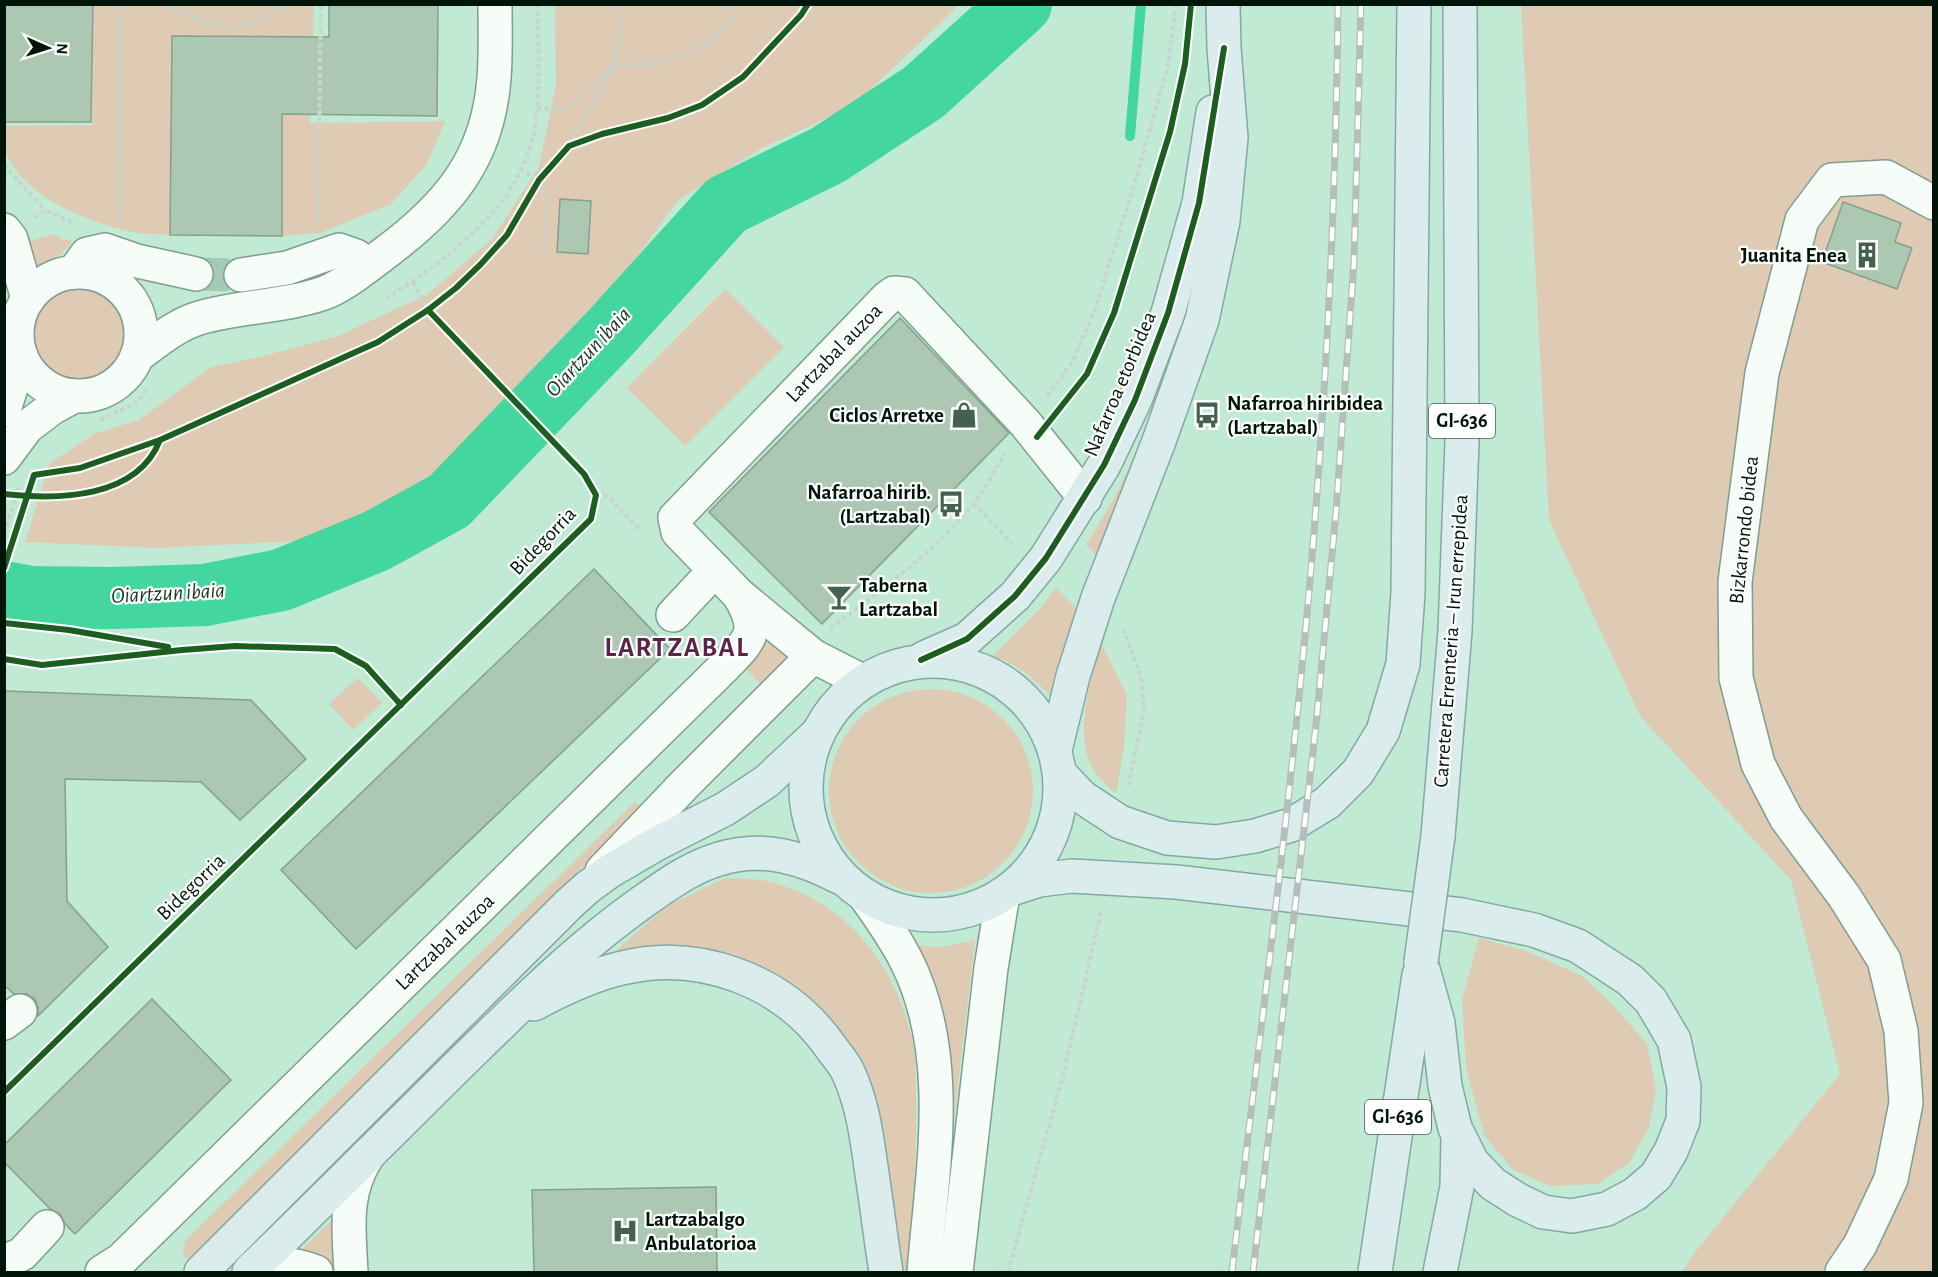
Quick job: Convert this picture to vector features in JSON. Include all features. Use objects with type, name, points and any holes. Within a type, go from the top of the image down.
[{"type":"main road","name":"Nafarroa etorbidea","points":[[1057,762],[1073,676],[1098,598],[1159,441],[1202,320],[1222,221],[1232,138],[1224,48],[1223,4]]},
{"type":"main road","points":[[1057,762],[1082,797],[1120,822],[1167,838],[1216,842],[1255,836],[1291,825],[1328,803],[1358,772],[1383,731],[1403,664],[1408,593],[1414,4]]},
{"type":"main road","name":"Carretera Errenteria – Irun errepidea","points":[[1375,1272],[1438,836],[1455,631],[1462,442],[1460,4]]},
{"type":"main road","name":"Nafarroa etorbidea","points":[[921,660],[967,639],[1015,596],[1046,558],[1104,465],[1135,400],[1168,313],[1199,203],[1224,48]]},
{"type":"main road","points":[[854,887],[827,859],[814,836],[805,786],[808,760],[816,735],[828,714],[843,696],[862,681],[890,667],[921,660],[942,660],[985,671],[1021,695],[1047,730],[1057,762],[1060,800],[1054,826],[1044,850],[1029,871],[1007,892]]},
{"type":"main road","points":[[201,1272],[588,887],[658,843],[724,809],[767,781],[816,735]]},
{"type":"main road","points":[[251,1270],[552,974],[615,921],[702,865],[721,858],[763,853],[804,861],[898,911],[934,916],[970,910],[1039,880],[1072,876],[1138,879],[1462,915],[1534,930],[1578,946],[1630,980],[1651,1001],[1674,1040],[1684,1087],[1683,1121],[1671,1151],[1656,1176],[1635,1194],[1608,1209],[1572,1216],[1543,1212],[1493,1184],[1472,1162],[1458,1136],[1445,1086],[1438,1023],[1421,962]]},
{"type":"main road","points":[[491,1034],[527,1008],[560,991],[622,968],[679,963],[706,966],[733,973],[778,995],[807,1017],[848,1071],[864,1116],[886,1272]]},
{"type":"main road","points":[[1440,1272],[1457,1187],[1458,1136]]},
{"type":"street","points":[[137,356],[170,332],[198,318],[279,305],[327,293],[363,269],[432,215],[458,184],[476,151],[489,113],[494,78],[495,4]]},
{"type":"street","name":"Bizkarrondo bidea","points":[[1842,1272],[1860,1245],[1891,1179],[1906,1103],[1901,1031],[1884,960],[1844,896],[1786,818],[1758,764],[1736,678],[1735,582],[1761,373],[1802,220],[1832,180],[1886,177],[1934,203]]},
{"type":"street","points":[[17,226],[11,238],[28,299]]},
{"type":"street","points":[[74,272],[87,254],[105,250],[137,261],[196,274]]},
{"type":"street","points":[[241,275],[287,268],[339,250],[356,256],[363,269]]},
{"type":"street","points":[[74,272],[92,273],[108,279],[123,290],[134,304],[140,321],[141,338],[137,356],[129,370],[118,382],[97,393],[74,396],[60,394],[41,384],[27,368],[16,337],[22,308],[40,285],[56,276],[74,272]]},
{"type":"street","name":"Lartzabal auzoa","points":[[102,1272],[129,1251],[742,649],[752,632],[749,612],[739,595],[678,532],[675,518],[894,293],[905,294],[1025,423],[1085,498]]},
{"type":"street","points":[[4,410],[21,356]]},
{"type":"street","points":[[12,471],[27,427],[52,408],[74,396]]},
{"type":"street","points":[[673,615],[715,570]]},
{"type":"street","name":"Lartzabal auzoa","points":[[739,595],[818,644],[862,681]]},
{"type":"street","points":[[588,887],[818,644]]},
{"type":"street","points":[[854,887],[888,928],[908,963],[922,1000],[932,1041],[936,1093],[924,1272]]},
{"type":"street","points":[[957,1272],[991,968],[1007,892]]},
{"type":"street","points":[[351,1272],[350,1199],[354,1183],[369,1154]]},
{"type":"street","points":[[4,1262],[22,1254],[47,1227]]},
{"type":"street","points":[[251,1270],[270,1264],[287,1263],[316,1272]]},
{"type":"street","points":[[4,1268],[16,1272]]},
{"type":"path","points":[[118,228],[120,4]]},
{"type":"path","points":[[165,4],[195,18],[230,27],[258,21],[286,4]]},
{"type":"path","points":[[318,226],[321,4]]},
{"type":"path","points":[[562,155],[614,66],[620,30],[615,4]]},
{"type":"path","points":[[537,108],[563,109],[586,95],[614,66],[662,63],[709,42],[733,19],[737,4]]},
{"type":"path","points":[[818,644],[891,585],[944,536],[974,503],[1025,423],[1072,363],[1096,307],[1134,186],[1168,66],[1176,4]]},
{"type":"path","points":[[569,146],[580,142]]},
{"type":"path","points":[[4,165],[45,210],[76,225]]},
{"type":"path","points":[[520,169],[539,180],[547,205],[544,250]]},
{"type":"path","points":[[535,187],[547,171]]},
{"type":"path","points":[[17,226],[45,210]]},
{"type":"path","points":[[384,299],[413,282],[428,310],[435,318]]},
{"type":"path","points":[[418,317],[437,303]]},
{"type":"path","points":[[95,422],[136,403],[149,385]]},
{"type":"path","points":[[4,533],[12,471]]},
{"type":"path","points":[[4,494],[24,496]]},
{"type":"shaded area","points":[[94,4],[314,5],[310,123],[445,121],[427,164],[391,204],[320,233],[282,236],[283,37],[172,36],[170,235],[144,234],[93,220],[56,204],[24,180],[5,149],[4,126],[92,125]]},
{"type":"shaded area","points":[[555,5],[957,5],[853,106],[760,149],[678,200],[609,296],[545,370],[445,469],[325,540],[156,548],[25,542],[50,463],[94,434],[139,420],[211,367],[256,358],[338,336],[428,294],[492,239],[539,167],[556,84]]},
{"type":"shaded area","points":[[1521,5],[1933,5],[1933,1272],[1682,1272],[1696,1251],[1840,1074],[1791,880],[1640,716],[1549,520]]},
{"type":"shaded area","points":[[55,234],[62,239],[72,240],[57,257],[36,267],[26,242]]},
{"type":"shaded area","points":[[71,289],[89,289],[106,296],[119,309],[126,326],[126,344],[119,361],[106,374],[89,381],[71,381],[54,374],[41,361],[34,344],[34,326],[41,309],[54,296]]},
{"type":"shaded area","points":[[725,289],[784,347],[685,446],[627,388]]},
{"type":"shaded area","points":[[1136,453],[1098,556],[1086,545],[1112,502]]},
{"type":"shaded area","points":[[1056,588],[1077,609],[1064,644],[1051,696],[1025,672],[993,656],[1039,610]]},
{"type":"shaded area","points":[[1100,641],[1127,695],[1124,747],[1116,793],[1094,770],[1085,748],[1087,701]]},
{"type":"shaded area","points":[[765,642],[774,643],[789,655],[761,685],[745,668]]},
{"type":"shaded area","points":[[358,678],[382,703],[353,730],[329,704]]},
{"type":"shaded area","points":[[931,689],[951,691],[970,697],[987,706],[1003,719],[1016,735],[1025,752],[1031,771],[1033,791],[1031,811],[1025,830],[1016,847],[1003,863],[987,876],[970,885],[951,891],[931,893],[911,891],[892,885],[875,876],[859,863],[846,847],[837,830],[831,811],[829,791],[831,771],[837,752],[846,735],[859,719],[875,706],[892,697],[911,691]]},
{"type":"shaded area","points":[[635,802],[641,808],[192,1263],[183,1255],[185,1241]]},
{"type":"shaded area","points":[[725,878],[766,881],[795,890],[822,904],[845,921],[865,942],[882,965],[896,991],[907,1019],[915,1064],[915,1158],[907,1272],[897,1262],[879,1120],[866,1067],[829,1017],[773,978],[610,956],[667,906]]},
{"type":"shaded area","points":[[1479,938],[1526,951],[1582,976],[1612,1004],[1647,1044],[1656,1089],[1649,1127],[1629,1163],[1597,1184],[1550,1186],[1513,1170],[1484,1135],[1466,1068],[1462,1000]]},
{"type":"shaded area","points":[[975,940],[949,1162],[913,945],[942,947]]},
{"type":"shaded area","points":[[344,1209],[337,1272],[319,1257],[299,1252]]},
{"type":"building","points":[[5,4],[93,4],[91,122],[4,122]]},
{"type":"building","points":[[329,4],[438,4],[437,116],[282,114],[282,236],[170,235],[172,36],[329,37]]},
{"type":"building","points":[[560,199],[591,201],[588,254],[557,252]]},
{"type":"building","name":"Juanita Enea","points":[[1843,202],[1901,223],[1895,242],[1912,248],[1897,289],[1822,262]]},
{"type":"building","points":[[900,318],[1009,433],[822,624],[709,512]]},
{"type":"building","points":[[594,569],[670,649],[356,949],[281,870]]},
{"type":"building","points":[[4,691],[251,700],[306,759],[240,820],[201,782],[65,779],[67,901],[108,947],[38,1016],[35,999],[27,994],[14,994],[4,985]]},
{"type":"building","points":[[152,999],[231,1080],[75,1234],[65,1224],[60,1214],[50,1209],[4,1162],[4,1145]]},
{"type":"building","name":"Lartzabalgo Anbulatorioa","points":[[716,1187],[717,1272],[534,1272],[532,1190]]},
{"type":"waterway","name":"Oiartzun ibaia","points":[[4,592],[31,597],[113,598],[205,595],[281,580],[376,541],[449,501],[611,332],[726,205],[828,155],[924,92],[1021,4]]},
{"type":"waterway","points":[[1130,136],[1141,4]]},
{"type":"tunnel","points":[[196,274],[241,275]]},
{"type":"railway","points":[[1232,1272],[1283,847],[1309,592],[1329,299],[1338,4]]},
{"type":"railway","points":[[1253,1272],[1316,725],[1336,512],[1354,262],[1361,4]]},
{"type":"cycle path","points":[[4,568],[34,475],[80,468],[160,440],[378,342],[428,310],[481,264],[507,235],[539,180],[569,146],[602,134],[668,118],[702,105],[743,77],[801,15],[808,4]]},
{"type":"cycle path","points":[[1037,437],[1087,374],[1114,313],[1170,132],[1185,64],[1191,4]]},
{"type":"cycle path","points":[[921,660],[967,639],[1015,596],[1046,558],[1104,465],[1135,400],[1168,313],[1199,203],[1224,48]]},
{"type":"cycle path","name":"Bidegorria","points":[[4,1092],[591,519],[596,495],[584,474],[428,310]]},
{"type":"cycle path","points":[[4,494],[71,495],[115,485],[134,474],[149,460],[160,440]]},
{"type":"cycle path","points":[[4,623],[69,630],[168,647]]},
{"type":"cycle path","points":[[4,659],[42,665],[235,646],[335,649],[366,666],[401,705]]},
{"type":"place","name":"Juanita Enea","points":[[1867,255]]},
{"type":"place","name":"Ciclos Arretxe","points":[[964,415]]},
{"type":"place","name":"Nafarroa hiribidea (Lartzabal)","points":[[1207,415]]},
{"type":"place","name":"Nafarroa hirib. (Lartzabal)","points":[[951,504]]},
{"type":"place","name":"Taberna Lartzabal","points":[[839,597]]},
{"type":"place","name":"Lartzabalgo Anbulatorioa","points":[[625,1231]]},
{"type":"district","name":"LARTZABAL","points":[[677,647]]}]
